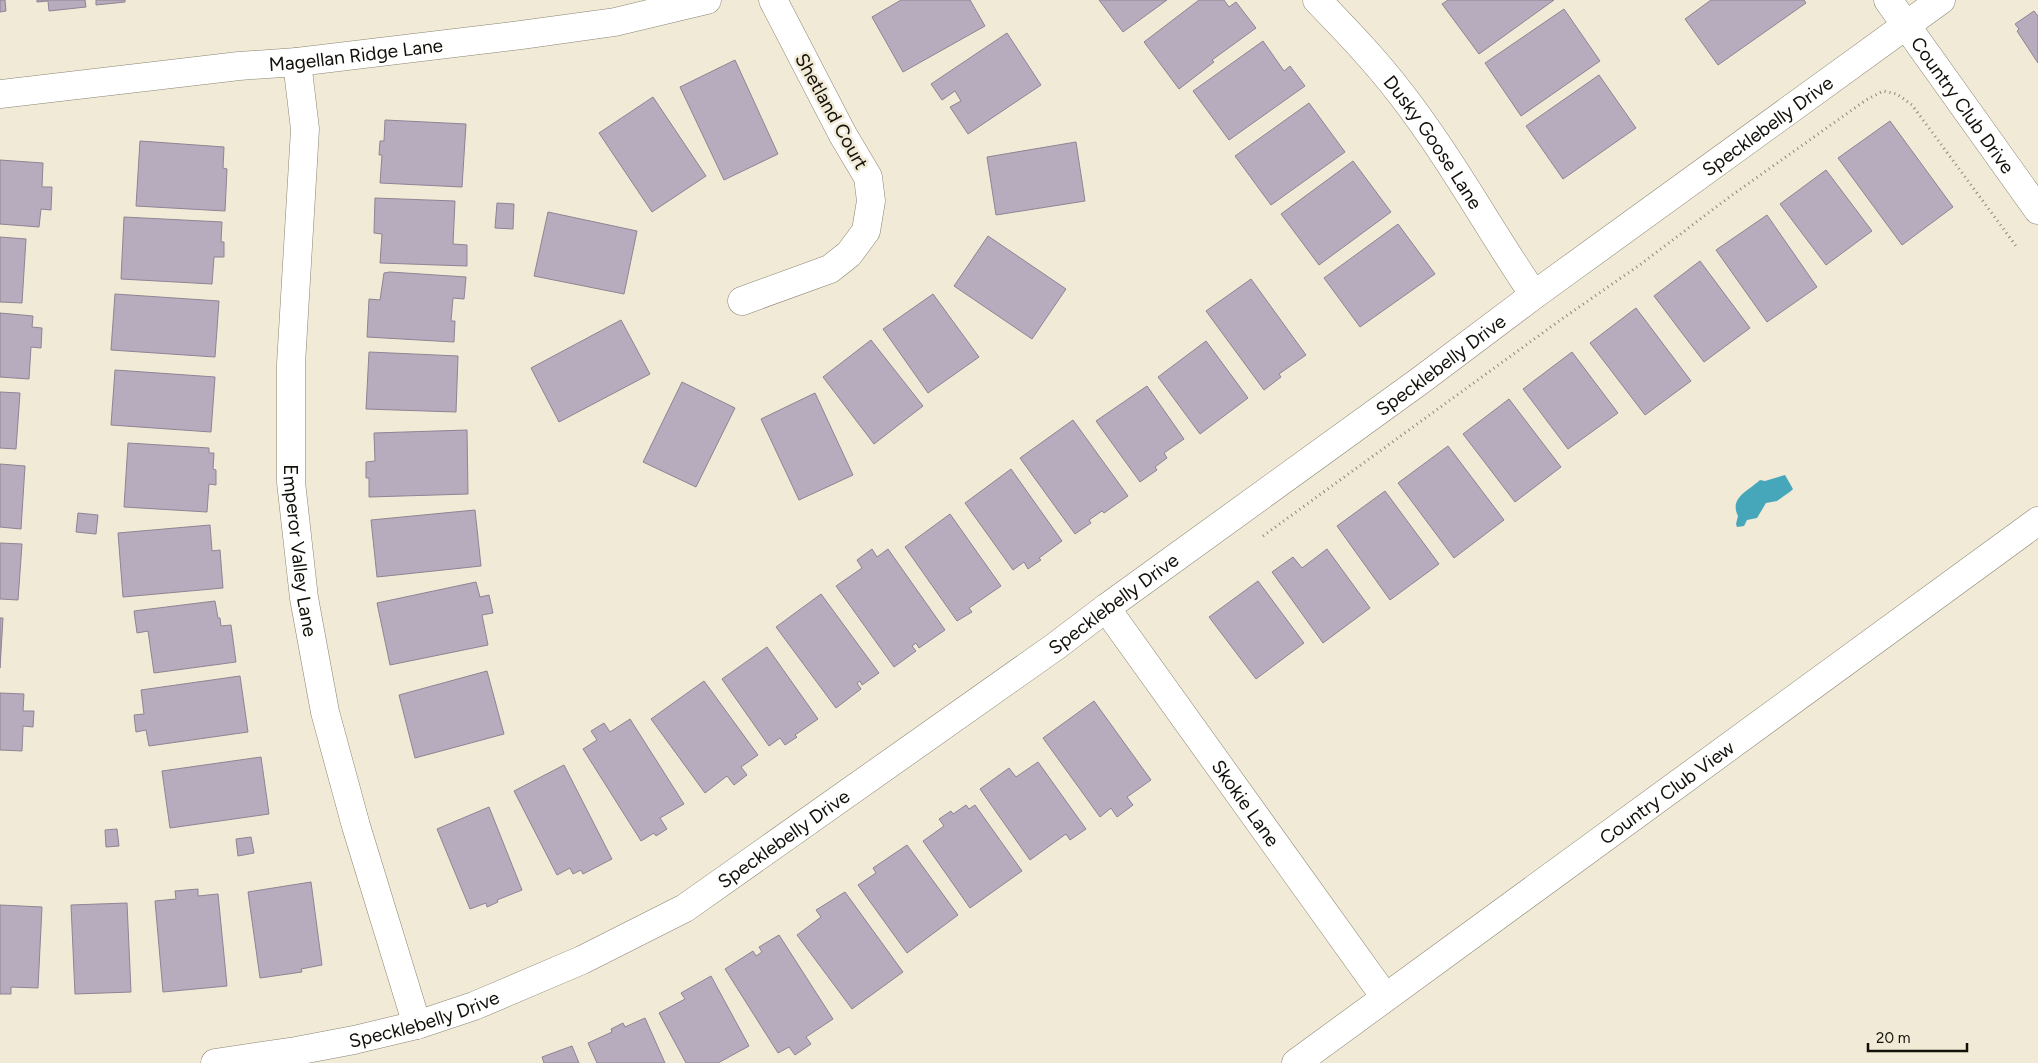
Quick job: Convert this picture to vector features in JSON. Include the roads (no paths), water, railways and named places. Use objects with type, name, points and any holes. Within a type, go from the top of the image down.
[{"type":"street","name":"Magellan Ridge Lane","points":[[0,94],[239,66],[297,62],[614,22],[707,0]]},
{"type":"street","name":"Shetland Court","points":[[742,300],[830,268],[850,254],[866,231],[871,201],[868,177],[839,127],[773,0]]},
{"type":"street","name":"Dusky Goose Lane","points":[[1317,0],[1369,55],[1402,95],[1534,294]]},
{"type":"street","name":"Country Club Drive","points":[[1888,0],[2038,210]]},
{"type":"street","name":"Specklebelly Drive","points":[[215,1063],[296,1051],[417,1025],[474,1006],[582,960],[685,908],[962,714],[1421,380],[1534,294],[1941,0]]},
{"type":"street","name":"Emperor Valley Lane","points":[[297,62],[305,129],[291,364],[292,482],[304,598],[325,712],[356,826],[417,1025]]},
{"type":"street","name":"Country Club View","points":[[1296,1063],[2038,521]]},
{"type":"street","name":"Skokie Lane","points":[[1106,608],[1386,997]]},
{"type":"water","points":[[1785,475],[1793,489],[1777,501],[1766,503],[1757,518],[1747,520],[1744,526],[1737,527],[1736,504],[1741,495],[1760,480],[1765,481]]}]
